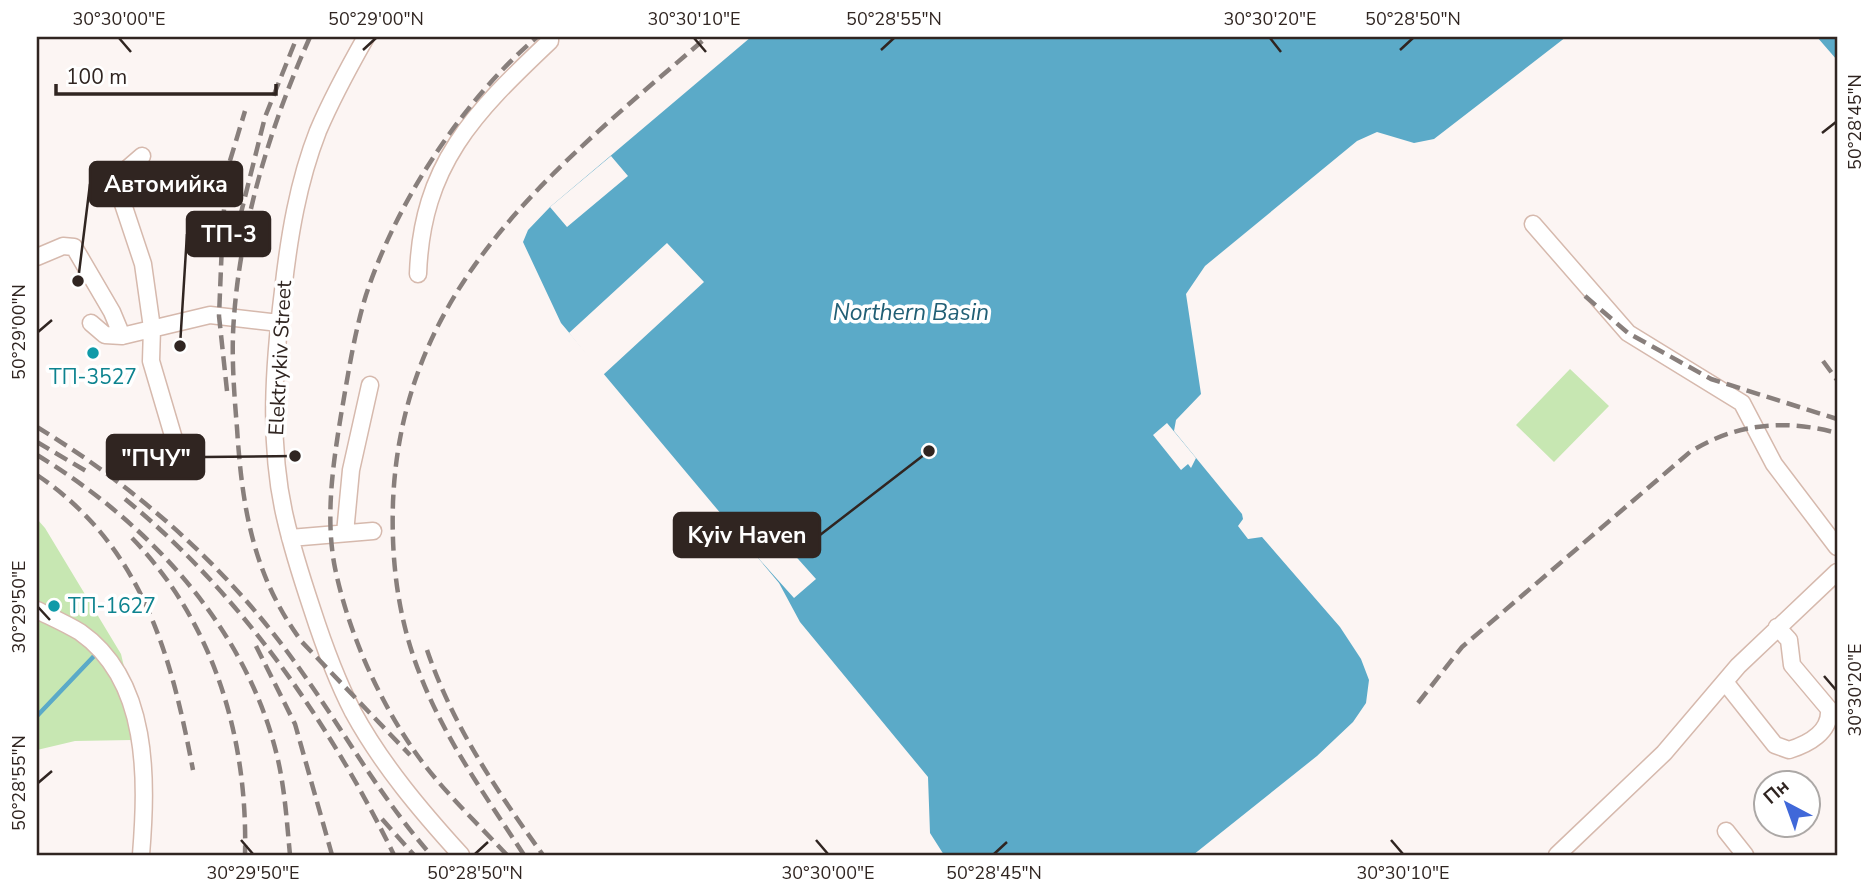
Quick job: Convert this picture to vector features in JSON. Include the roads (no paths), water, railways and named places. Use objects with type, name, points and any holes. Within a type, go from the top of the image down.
[{"type":"street","name":"Elektrykiv Street","points":[[366,37],[342,78],[318,132],[300,189],[288,245],[279,323],[275,439],[284,515],[290,538],[322,640],[352,710],[384,763],[461,855]]},
{"type":"street","points":[[418,274],[426,206],[442,167],[481,108],[550,41],[550,37]]},
{"type":"street","points":[[142,156],[120,175],[121,198],[143,264],[152,328],[151,362],[182,466]]},
{"type":"street","points":[[1533,224],[1628,333],[1742,403],[1774,464],[1837,547]]},
{"type":"street","points":[[37,257],[63,246],[74,247],[107,303],[122,336]]},
{"type":"street","points":[[91,323],[105,335],[122,336],[210,315],[279,323]]},
{"type":"street","points":[[345,533],[351,470],[370,384]]},
{"type":"street","points":[[290,538],[373,531]]},
{"type":"street","points":[[1557,855],[1664,753],[1777,627],[1837,572]]},
{"type":"street","points":[[37,610],[81,633],[116,668],[142,743],[141,855]]},
{"type":"street","points":[[1725,682],[1775,745],[1788,750],[1821,733],[1830,717],[1829,709],[1792,664],[1789,640],[1777,627]]},
{"type":"street","points":[[1726,831],[1745,855]]},
{"type":"water","name":"Northern Basin","points":[[751,37],[1566,37],[1434,139],[1414,143],[1377,132],[1357,141],[1205,266],[1186,294],[1201,394],[1176,420],[1174,431],[1242,514],[1243,519],[1238,526],[1248,539],[1262,537],[1340,627],[1361,659],[1369,680],[1366,703],[1353,722],[1317,756],[1193,855],[944,855],[930,833],[928,777],[800,622],[779,583],[561,323],[523,242],[528,230],[550,207]]},
{"type":"water","points":[[1817,37],[1837,37],[1837,60]]},
{"type":"waterway","points":[[37,716],[95,655]]},
{"type":"railway","points":[[240,217],[265,117],[297,37]]},
{"type":"railway","points":[[310,37],[271,139],[243,245],[233,331],[242,485],[261,566],[285,617],[302,642],[410,755]]},
{"type":"railway","points":[[507,855],[425,766],[401,731],[377,687],[356,640],[341,592],[332,549],[330,511],[335,453],[352,355],[366,295],[379,260],[414,189],[458,122],[509,63],[537,37]]},
{"type":"railway","points":[[524,855],[442,724],[413,656],[398,591],[393,524],[393,502],[403,425],[424,355],[456,293],[496,236],[543,184],[595,134],[707,37]]},
{"type":"railway","points":[[227,391],[219,316],[223,219],[229,164],[245,111]]},
{"type":"railway","points":[[1585,296],[1628,333],[1711,379],[1837,419]]},
{"type":"railway","points":[[1823,361],[1837,380]]},
{"type":"railway","points":[[1418,703],[1462,647],[1690,452],[1725,435],[1762,426],[1799,426],[1837,433]]},
{"type":"railway","points":[[37,427],[110,476],[144,503],[209,561],[239,593],[294,661],[376,783],[431,855]]},
{"type":"railway","points":[[37,442],[91,474]]},
{"type":"railway","points":[[37,455],[118,513],[155,547],[188,584],[218,624],[243,667],[264,712],[278,760],[290,855]]},
{"type":"railway","points":[[37,475],[73,503],[103,535],[127,569],[162,644],[193,770]]},
{"type":"railway","points":[[125,499],[207,576],[279,663],[341,757],[394,855]]},
{"type":"railway","points":[[132,538],[161,571],[185,607],[205,645],[220,684],[240,768],[245,855]]},
{"type":"railway","points":[[256,646],[295,724],[332,855]]},
{"type":"railway","points":[[427,650],[449,705],[477,757],[543,855]]},
{"type":"railway","points":[[382,819],[414,855]]},
{"type":"place","name":"Автомийка","points":[[78,281]]},
{"type":"place","name":"ТП-3","points":[[180,346]]},
{"type":"place","name":"ТП-3527","points":[[93,353]]},
{"type":"place","name":"Kyiv Haven","points":[[929,451]]},
{"type":"place","name":"\"ПЧУ\"","points":[[295,456]]},
{"type":"place","name":"ТП-1627","points":[[54,606]]}]
